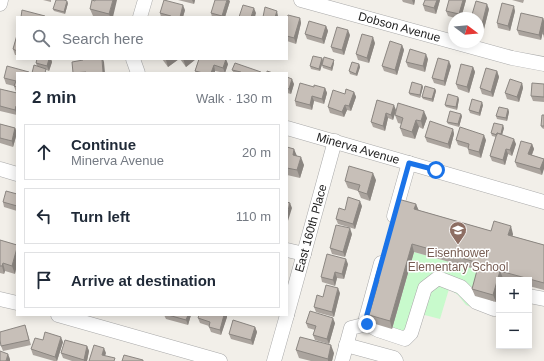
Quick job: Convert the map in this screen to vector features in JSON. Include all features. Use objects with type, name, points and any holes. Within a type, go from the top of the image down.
[{"type":"street","points":[[0,4],[1,0]]},
{"type":"street","points":[[140,16],[144,0]]},
{"type":"street","name":"Dobson Avenue","points":[[301,0],[512,58],[544,64]]},
{"type":"street","name":"Minerva Avenue","points":[[288,128],[544,202]]},
{"type":"street","name":"East 160th Place","points":[[288,311],[335,141]]},
{"type":"street","points":[[391,227],[409,163]]},
{"type":"street","points":[[0,169],[16,174]]},
{"type":"street","points":[[288,250],[304,254]]},
{"type":"street","points":[[367,321],[385,250]]},
{"type":"street","points":[[367,321],[378,330],[405,339],[411,334],[425,288],[438,278],[461,287],[476,302],[494,309],[496,308]]},
{"type":"street","points":[[532,297],[544,300]]},
{"type":"street","points":[[0,299],[16,303]]},
{"type":"street","points":[[62,316],[220,361]]},
{"type":"street","name":"East 160th Place","points":[[274,361],[287,316]]},
{"type":"street","points":[[342,361],[351,328],[367,321]]},
{"type":"street","points":[[346,345],[394,358],[396,361]]},
{"type":"green space","points":[[414,252],[482,271],[471,307],[466,305],[458,295],[449,289],[440,319],[413,312],[407,333],[392,329]]},
{"type":"building","points":[[56,0],[67,1],[64,12],[53,9]]},
{"type":"building","points":[[92,0],[113,0],[109,14],[90,9]]},
{"type":"building","points":[[164,0],[183,5],[180,16],[171,16],[160,13]]},
{"type":"building","points":[[215,0],[227,0],[222,16],[211,13]]},
{"type":"building","points":[[425,0],[437,0],[434,8],[423,5]]},
{"type":"building","points":[[449,0],[463,0],[460,12],[446,11]]},
{"type":"building","points":[[476,1],[487,4],[484,16],[484,12],[473,12]]},
{"type":"building","points":[[502,3],[514,6],[508,26],[497,23]]},
{"type":"building","points":[[243,5],[254,8],[251,16],[239,16]]},
{"type":"building","points":[[265,7],[277,11],[275,16],[263,16]]},
{"type":"building","points":[[22,10],[45,16],[21,16]]},
{"type":"building","points":[[521,13],[543,18],[539,35],[517,30]]},
{"type":"building","points":[[288,16],[300,18],[294,38],[288,36]]},
{"type":"building","points":[[309,21],[326,26],[322,39],[305,34]]},
{"type":"building","points":[[337,27],[348,30],[342,50],[331,47]]},
{"type":"building","points":[[362,34],[373,37],[367,58],[356,54]]},
{"type":"building","points":[[16,38],[16,50],[13,49]]},
{"type":"building","points":[[390,41],[402,45],[395,70],[382,66]]},
{"type":"building","points":[[410,49],[426,54],[423,66],[406,62]]},
{"type":"building","points":[[313,56],[322,58],[319,69],[310,66]]},
{"type":"building","points":[[324,57],[334,60],[331,68],[322,65]]},
{"type":"building","points":[[438,58],[449,61],[444,81],[432,78]]},
{"type":"building","points":[[37,60],[49,60],[47,66],[36,63]]},
{"type":"building","points":[[83,60],[102,60],[103,72],[73,72],[72,62]]},
{"type":"building","points":[[199,60],[226,60],[223,68],[214,65],[211,72],[195,71]]},
{"type":"building","points":[[352,62],[359,64],[356,74],[349,71]]},
{"type":"building","points":[[235,63],[261,72],[241,72],[232,70]]},
{"type":"building","points":[[461,64],[473,67],[467,87],[456,84]]},
{"type":"building","points":[[34,65],[46,69],[45,72],[32,72]]},
{"type":"building","points":[[7,66],[29,72],[16,72],[16,81],[4,78]]},
{"type":"building","points":[[486,68],[497,71],[491,92],[480,88]]},
{"type":"building","points":[[288,77],[292,79],[288,88]]},
{"type":"building","points":[[510,79],[522,83],[517,97],[505,93]]},
{"type":"building","points":[[412,82],[422,85],[420,95],[409,93]]},
{"type":"building","points":[[300,83],[325,88],[322,99],[312,96],[310,105],[295,101]]},
{"type":"building","points":[[532,83],[544,84],[544,97],[531,96]]},
{"type":"building","points":[[425,86],[435,89],[432,99],[422,97]]},
{"type":"building","points":[[0,89],[16,93],[15,110],[0,106]]},
{"type":"building","points":[[346,89],[354,92],[349,106],[345,105],[342,112],[328,107],[333,90],[345,94]]},
{"type":"building","points":[[448,94],[458,97],[456,107],[445,105]]},
{"type":"building","points":[[472,99],[482,102],[479,113],[469,110]]},
{"type":"building","points":[[377,100],[394,105],[391,115],[386,113],[383,126],[371,122]]},
{"type":"building","points":[[398,103],[424,111],[421,121],[416,120],[412,132],[400,128],[403,118],[395,115]]},
{"type":"building","points":[[499,107],[508,109],[506,118],[496,116]]},
{"type":"building","points":[[450,111],[461,114],[458,124],[447,122]]},
{"type":"building","points":[[542,115],[544,115],[544,126],[541,126]]},
{"type":"building","points":[[430,121],[453,129],[448,144],[425,137]]},
{"type":"building","points":[[494,123],[503,125],[501,134],[497,133],[497,135],[491,133]]},
{"type":"building","points":[[0,124],[15,128],[12,141],[0,138]]},
{"type":"building","points":[[460,127],[484,135],[479,152],[468,149],[469,144],[456,140]]},
{"type":"building","points":[[497,133],[514,139],[510,150],[506,149],[503,160],[490,156]]},
{"type":"building","points":[[521,141],[532,144],[528,154],[544,159],[540,169],[515,162]]},
{"type":"building","points":[[288,147],[294,149],[293,155],[301,157],[297,170],[288,168]]},
{"type":"building","points":[[349,166],[373,173],[367,194],[358,191],[360,185],[345,181]]},
{"type":"building","points":[[6,191],[16,194],[16,206],[3,202]]},
{"type":"building","points":[[348,197],[360,201],[353,224],[336,219],[339,208],[345,210]]},
{"type":"building","points":[[398,199],[416,204],[414,209],[491,231],[494,221],[511,226],[508,235],[544,245],[544,283],[532,280],[532,277],[522,277],[500,271],[498,277],[496,277],[496,285],[493,295],[472,289],[479,263],[412,244],[390,321],[369,315],[379,280],[375,279]]},
{"type":"building","points":[[336,225],[350,228],[343,252],[330,248]]},
{"type":"building","points":[[0,240],[16,245],[16,252],[12,266],[3,263],[2,266],[0,266]]},
{"type":"building","points":[[327,254],[346,259],[342,274],[335,272],[333,280],[321,277]]},
{"type":"building","points":[[326,285],[338,288],[332,312],[314,307],[317,295],[323,297]]},
{"type":"building","points":[[310,311],[333,318],[327,339],[313,335],[316,326],[306,323]]},
{"type":"building","points":[[172,316],[188,316],[186,320]]},
{"type":"building","points":[[199,316],[224,316],[220,330],[209,327],[210,322],[198,318]]},
{"type":"building","points":[[233,320],[255,327],[251,340],[229,334]]},
{"type":"building","points":[[25,325],[29,340],[1,346],[0,332]]},
{"type":"building","points":[[45,332],[61,337],[55,357],[31,349],[35,338],[43,340]]},
{"type":"building","points":[[300,337],[331,345],[328,359],[296,350]]},
{"type":"building","points":[[65,340],[87,346],[84,360],[61,353]]},
{"type":"building","points":[[94,345],[104,348],[102,355],[115,358],[114,361],[89,361]]},
{"type":"building","points":[[0,351],[8,354],[6,361],[0,361]]},
{"type":"building","points":[[124,355],[143,360],[143,361],[122,361]]},
{"type":"place","name":"Eisenhower Elementary School","points":[[458,245]]},
{"type":"route","points":[[367,324],[366,318],[409,163],[436,170]]}]
